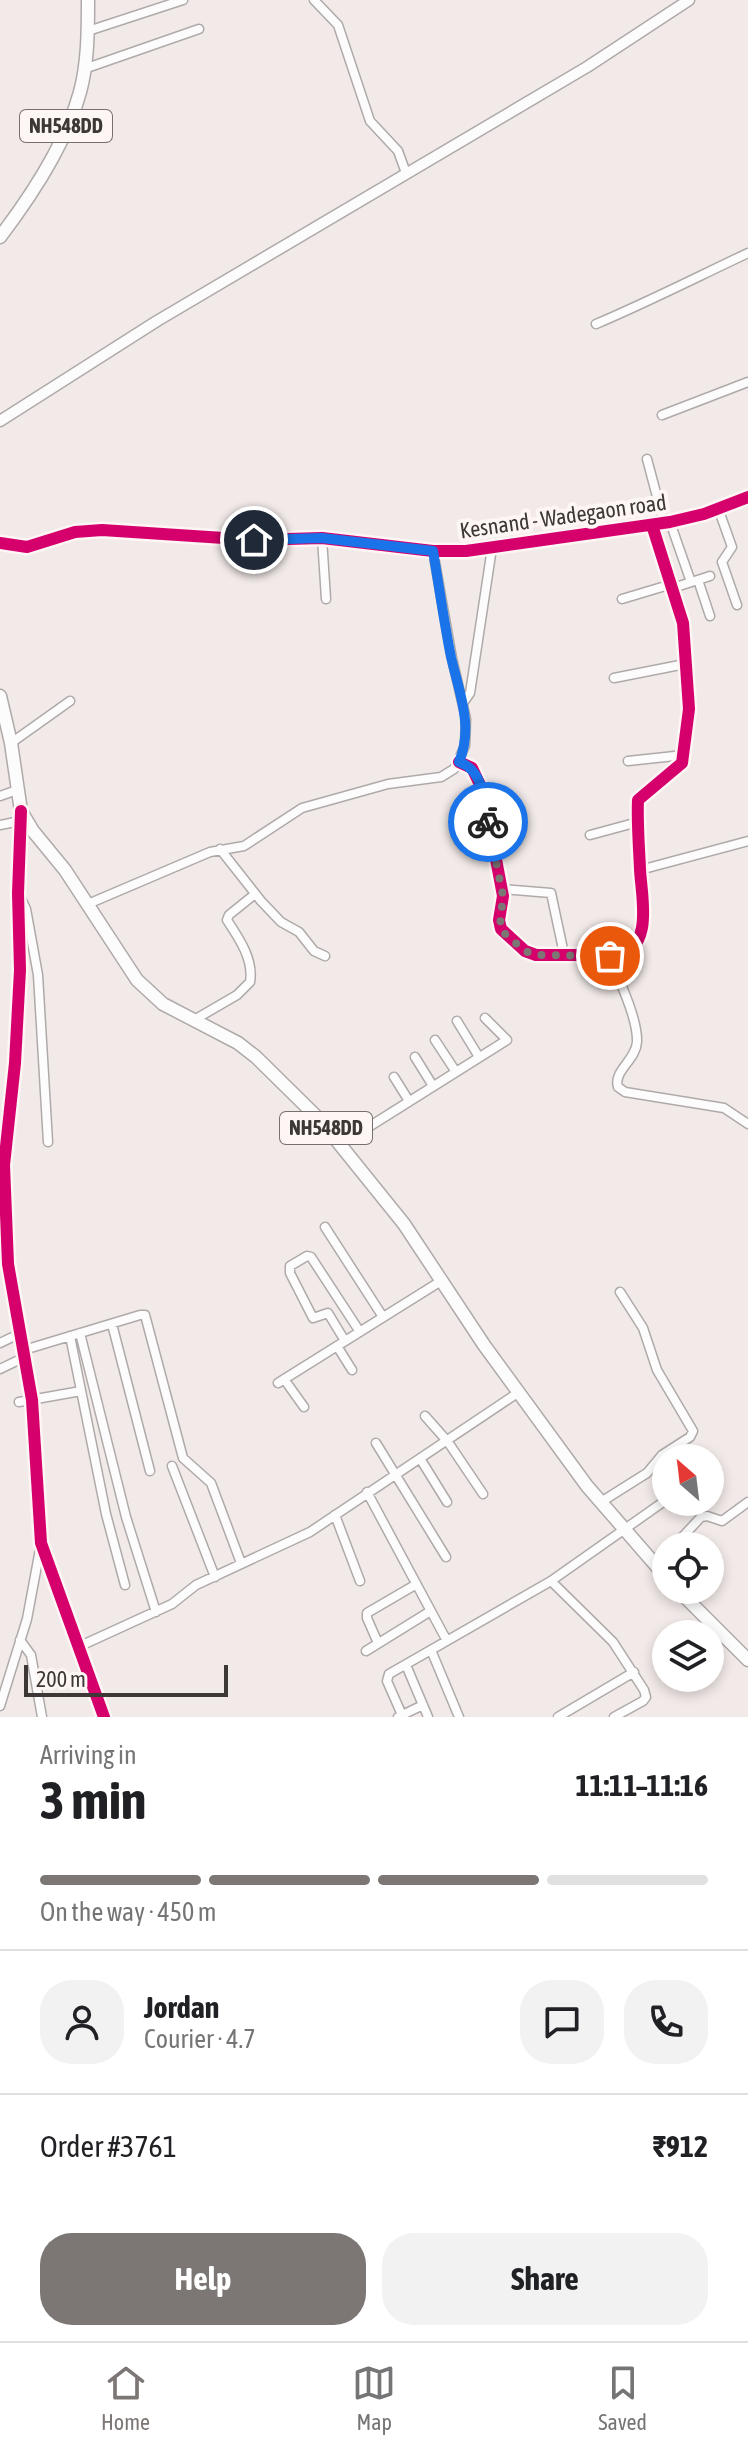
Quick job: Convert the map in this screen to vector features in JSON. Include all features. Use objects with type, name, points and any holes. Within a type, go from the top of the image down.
[{"type":"highway","name":"NH548DD","points":[[0,237],[21,209],[55,149],[76,103],[84,69],[88,0]]},
{"type":"highway","name":"NH548DD","points":[[0,696],[11,743],[20,816],[65,870],[144,989],[163,1004],[238,1043],[256,1057],[340,1145],[404,1224],[519,1392],[601,1502],[652,1562]]},
{"type":"highway","points":[[692,1604],[748,1660]]},
{"type":"main road","points":[[0,421],[157,321],[587,67],[689,0]]},
{"type":"street","points":[[88,31],[183,0]]},
{"type":"street","points":[[314,0],[338,25],[370,121],[400,154],[406,173]]},
{"type":"street","points":[[84,69],[199,29]]},
{"type":"street","points":[[596,324],[748,253]]},
{"type":"street","points":[[662,415],[748,382]]},
{"type":"street","points":[[647,459],[667,523],[710,616]]},
{"type":"street","name":"Kesnand - Wadegaon road","points":[[0,543],[27,547],[87,530],[254,540],[322,538],[433,551],[466,551],[667,523],[748,497]]},
{"type":"street","points":[[718,508],[732,547],[722,562],[737,605]]},
{"type":"street","points":[[459,762],[472,768],[481,785],[502,889],[500,925],[504,933],[531,954],[610,956],[628,952],[637,943],[644,908],[638,822],[640,797],[680,766],[689,709],[683,623],[652,525]]},
{"type":"street","points":[[322,538],[326,599]]},
{"type":"street","points":[[463,703],[470,693],[492,548]]},
{"type":"street","points":[[88,904],[220,849],[244,846],[302,808],[388,784],[448,774],[459,762],[466,730],[433,551]]},
{"type":"street","points":[[622,599],[710,576]]},
{"type":"street","points":[[614,678],[685,664]]},
{"type":"street","points":[[11,743],[70,701]]},
{"type":"street","points":[[628,761],[684,755]]},
{"type":"street","points":[[0,796],[17,790]]},
{"type":"street","points":[[0,825],[20,816],[20,970],[15,1063],[4,1165],[8,1264],[32,1400],[41,1543],[20,1640],[2,1685],[0,1706]]},
{"type":"street","points":[[590,835],[638,822]]},
{"type":"street","points":[[640,870],[748,841]]},
{"type":"street","points":[[220,849],[281,922],[299,932],[312,948],[325,956]]},
{"type":"street","points":[[502,889],[551,893],[564,954]]},
{"type":"street","points":[[18,893],[26,909],[38,975],[48,1142]]},
{"type":"street","points":[[194,1020],[237,995],[250,982],[251,969],[244,948],[227,920],[255,894]]},
{"type":"street","points":[[610,956],[637,1035],[635,1054],[616,1080],[618,1087],[625,1092],[724,1108],[748,1124]]},
{"type":"street","points":[[340,1145],[507,1040],[485,1018]]},
{"type":"street","points":[[457,1021],[479,1057]]},
{"type":"street","points":[[435,1040],[456,1072]]},
{"type":"street","points":[[415,1057],[433,1086]]},
{"type":"street","points":[[394,1077],[409,1101]]},
{"type":"street","points":[[325,1227],[383,1317]]},
{"type":"street","points":[[345,1341],[328,1313],[316,1318],[312,1316],[290,1273],[290,1266],[307,1256],[311,1257],[360,1332]]},
{"type":"street","points":[[304,1407],[281,1381],[441,1281]]},
{"type":"street","points":[[620,1292],[643,1328],[657,1370],[693,1431],[679,1444]]},
{"type":"street","points":[[0,1369],[24,1353],[70,1336],[140,1315],[147,1319],[183,1458],[211,1483],[241,1563]]},
{"type":"street","points":[[112,1324],[150,1471]]},
{"type":"street","points":[[0,1343],[21,1333]]},
{"type":"street","points":[[80,1333],[126,1517],[156,1612]]},
{"type":"street","points":[[70,1336],[106,1514],[125,1585]]},
{"type":"street","points":[[337,1346],[352,1370]]},
{"type":"street","points":[[19,1402],[81,1391]]},
{"type":"street","points":[[78,1647],[156,1612],[177,1601],[196,1585],[310,1532],[519,1392]]},
{"type":"street","points":[[425,1416],[448,1442],[483,1494]]},
{"type":"street","points":[[376,1443],[446,1557]]},
{"type":"street","points":[[421,1460],[447,1502]]},
{"type":"street","points":[[172,1466],[215,1577]]},
{"type":"street","points":[[601,1502],[652,1468]]},
{"type":"street","points":[[367,1492],[447,1641]]},
{"type":"street","points":[[687,1532],[701,1517],[722,1521],[748,1502]]},
{"type":"street","points":[[423,1705],[400,1716],[387,1678],[551,1581],[652,1510]]},
{"type":"street","points":[[335,1515],[360,1581]]},
{"type":"street","points":[[41,1543],[104,1717]]},
{"type":"street","points":[[551,1581],[613,1642],[634,1672],[646,1697],[614,1717]]},
{"type":"street","points":[[378,1643],[367,1613],[415,1585]]},
{"type":"street","points":[[366,1651],[429,1612]]},
{"type":"street","points":[[20,1640],[31,1655],[42,1717]]},
{"type":"street","points":[[431,1650],[459,1717]]},
{"type":"street","points":[[406,1665],[428,1717]]},
{"type":"street","points":[[558,1717],[634,1672]]},
{"type":"cycle path","points":[[0,543],[27,547],[75,532],[102,530],[254,540],[322,538],[433,551],[466,551],[670,522],[704,514],[748,497]]},
{"type":"cycle path","points":[[459,762],[472,768],[483,791],[503,896],[499,920],[501,929],[525,951],[536,955],[616,955],[628,951],[636,943],[643,920],[638,800],[682,763],[689,709],[683,623],[652,525]]},
{"type":"cycle path","points":[[21,811],[18,893],[20,970],[15,1063],[4,1165],[8,1264],[32,1400],[41,1543],[104,1717]]},
{"type":"way so far","points":[[488,822],[503,896],[499,920],[504,933],[531,954],[610,956]]},
{"type":"route","points":[[254,540],[322,538],[433,551],[466,719],[465,746],[459,762],[472,768],[481,785],[488,822]]}]
